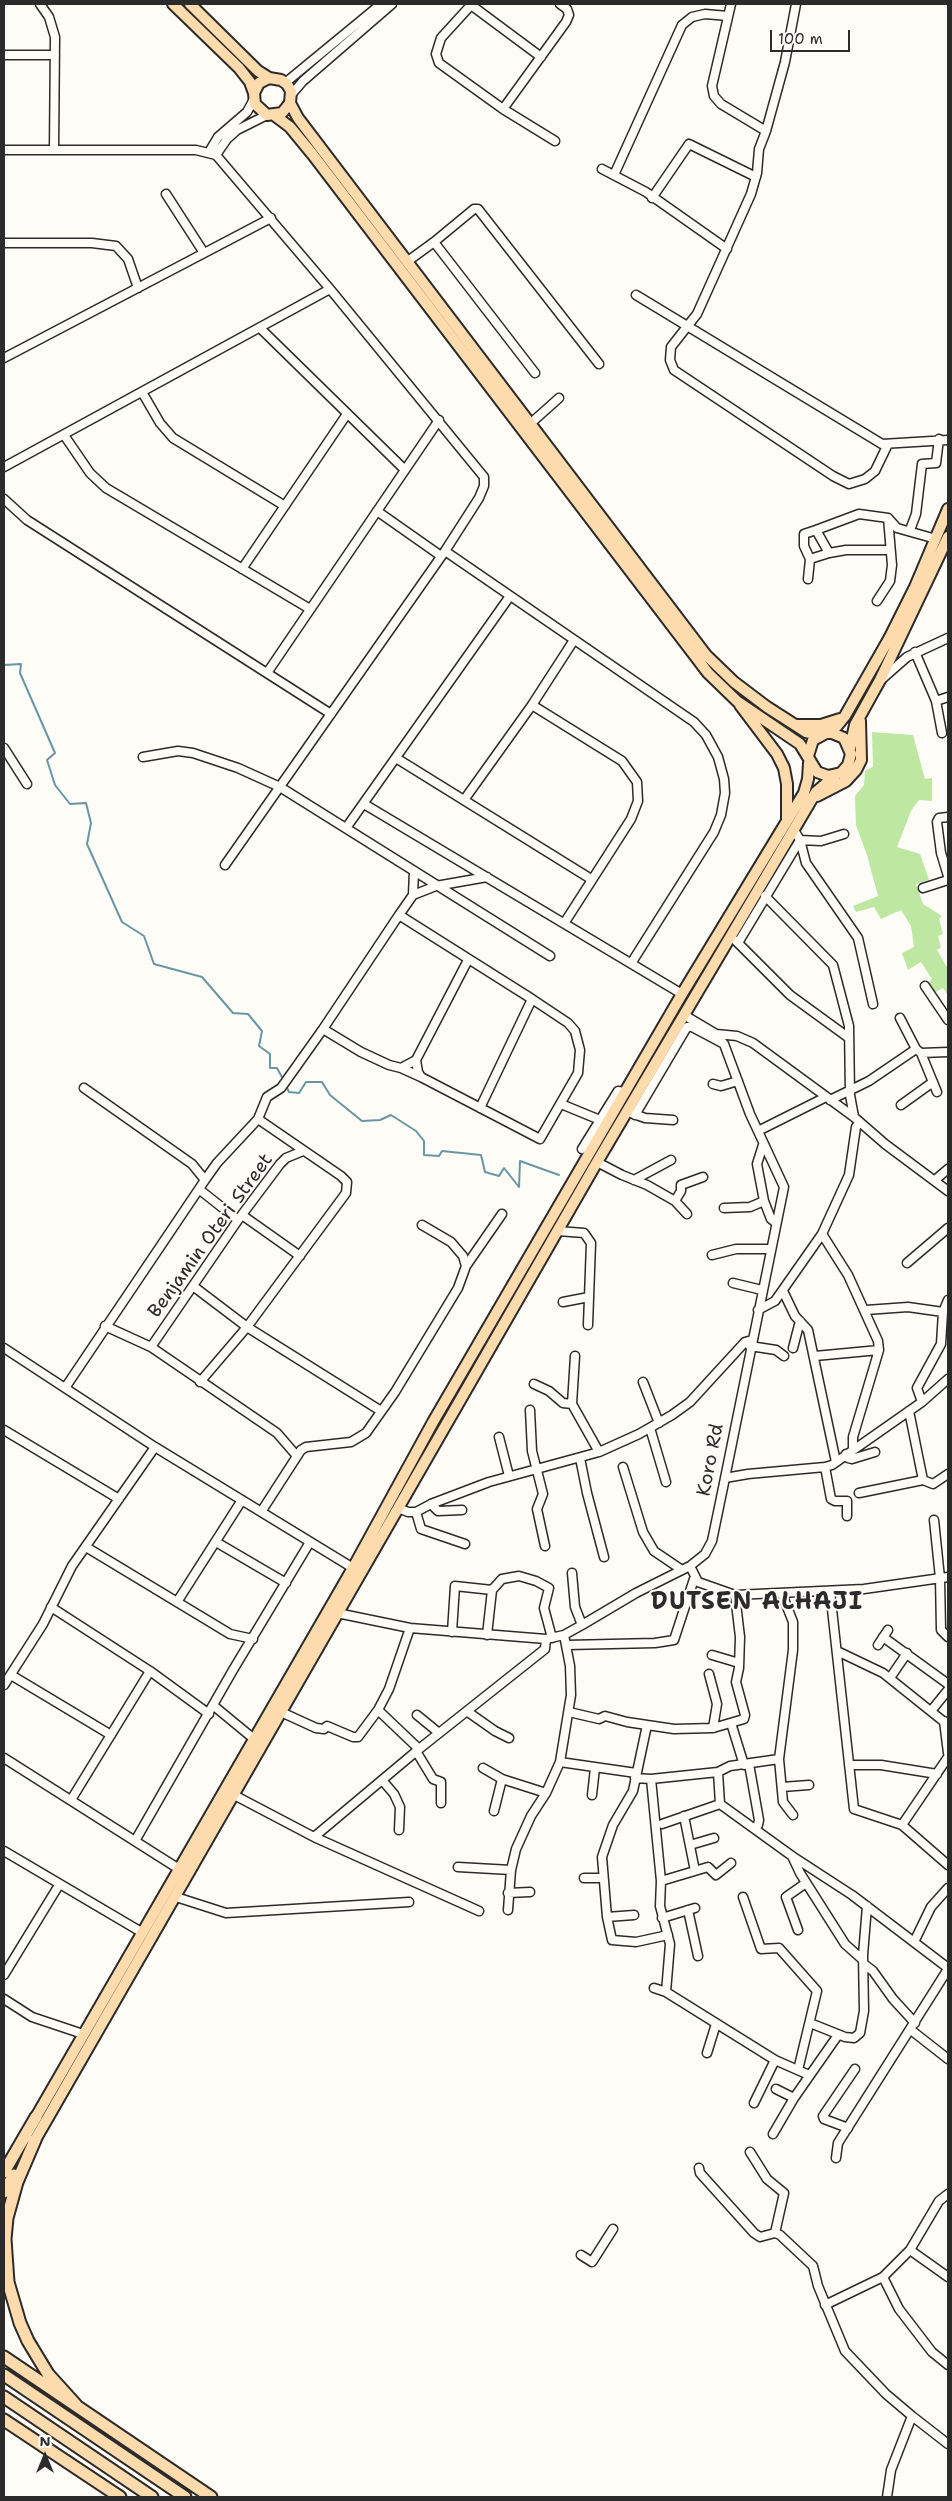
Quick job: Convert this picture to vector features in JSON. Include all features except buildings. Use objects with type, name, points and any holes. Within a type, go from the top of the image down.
[{"type":"highway","points":[[4,2160],[20,2142],[36,2117]]},
{"type":"highway","points":[[4,2172],[36,2117]]},
{"type":"highway","points":[[4,2192],[35,2140]]},
{"type":"highway","points":[[35,2140],[14,2191],[8,2218],[5,2239],[8,2282],[28,2341],[48,2374],[76,2405]]},
{"type":"highway","points":[[4,2357],[211,2497]]},
{"type":"highway","points":[[4,2375],[185,2497]]},
{"type":"highway","points":[[4,2397],[152,2497]]},
{"type":"highway","points":[[4,2420],[120,2497]]},
{"type":"main road","points":[[173,4],[239,68],[250,82],[258,109],[290,127],[313,155],[694,658],[738,702],[795,740],[820,774],[836,775]]},
{"type":"main road","points":[[190,4],[258,71],[269,78]]},
{"type":"main road","points":[[254,96],[259,83],[269,78],[277,78],[285,83],[298,118],[706,655],[734,682],[767,708],[809,733],[838,734],[848,743],[850,748]]},
{"type":"main road","points":[[271,115],[282,113],[291,99]]},
{"type":"main road","points":[[36,2117],[353,1568],[438,1414],[682,994],[806,786],[810,744],[836,726],[845,716],[890,637],[948,509]]},
{"type":"main road","points":[[35,2140],[176,1897],[336,1613],[597,1162],[631,1113],[676,1037],[684,1016],[734,940],[810,801],[819,788],[848,765],[853,728],[880,680],[948,537]]},
{"type":"main road","points":[[738,702],[748,718],[777,754],[784,768],[788,784],[786,820]]},
{"type":"main road","points":[[810,801],[846,781],[856,770],[861,760],[860,715]]},
{"type":"main road","points":[[794,725],[820,725],[845,716]]},
{"type":"street","points":[[40,4],[53,26],[55,55],[54,150]]},
{"type":"street","points":[[285,83],[381,4]]},
{"type":"street","points":[[291,99],[303,81],[392,4]]},
{"type":"street","points":[[541,57],[471,4],[441,38],[436,54],[439,63],[503,109],[555,141]]},
{"type":"street","points":[[503,109],[569,15],[567,9],[560,4]]},
{"type":"street","points":[[731,4],[712,86],[714,96],[721,104],[766,131]]},
{"type":"street","points":[[796,4],[785,62],[766,131],[759,149],[756,177],[751,194],[697,314],[686,325],[671,347],[670,360],[674,370],[833,476],[849,484],[865,479],[874,471],[888,444]]},
{"type":"street","points":[[614,175],[682,26],[692,17],[698,15],[728,16]]},
{"type":"street","points":[[4,55],[55,55]]},
{"type":"street","points":[[213,153],[218,138],[247,112],[254,96]]},
{"type":"street","points":[[4,150],[213,153],[237,130],[271,115]]},
{"type":"street","points":[[652,198],[689,144],[756,177]]},
{"type":"street","points":[[213,153],[271,218],[439,420],[483,474],[485,481],[480,498],[443,554],[225,865]]},
{"type":"street","points":[[602,168],[652,198],[727,249]]},
{"type":"street","points":[[166,194],[204,253]]},
{"type":"street","points":[[408,261],[474,209],[478,209],[599,364]]},
{"type":"street","points":[[4,358],[271,218]]},
{"type":"street","points":[[434,242],[535,373]]},
{"type":"street","points":[[4,243],[92,243],[116,246],[128,259],[138,288]]},
{"type":"street","points":[[4,467],[330,289]]},
{"type":"street","points":[[636,295],[882,444],[939,439],[948,440]]},
{"type":"street","points":[[260,328],[405,470]]},
{"type":"street","points":[[142,392],[160,423],[174,438],[285,506]]},
{"type":"street","points":[[531,423],[559,398]]},
{"type":"street","points":[[242,569],[347,414]]},
{"type":"street","points":[[267,673],[439,420]]},
{"type":"street","points":[[64,434],[90,473],[106,488],[310,609]]},
{"type":"street","points":[[910,530],[916,514],[922,464],[936,463],[939,439]]},
{"type":"street","points":[[4,499],[27,520],[331,714]]},
{"type":"street","points":[[377,511],[510,596],[694,722],[706,734],[724,779],[725,793],[721,815],[714,832],[632,962]]},
{"type":"street","points":[[808,580],[810,559],[804,546],[804,534],[859,514],[888,518],[897,528],[910,530],[936,539]]},
{"type":"street","points":[[878,601],[890,581],[892,565],[888,518]]},
{"type":"street","points":[[816,530],[829,553]]},
{"type":"street","points":[[810,559],[846,550],[890,550]]},
{"type":"street","points":[[346,828],[510,596]]},
{"type":"street","points":[[880,680],[915,652],[948,638]]},
{"type":"street","points":[[464,800],[532,705],[574,640]]},
{"type":"street","points":[[915,652],[936,701],[942,733]]},
{"type":"street","points":[[936,701],[948,697]]},
{"type":"street","points":[[532,705],[622,761],[637,782],[638,801],[631,818],[565,922]]},
{"type":"street","points":[[4,748],[27,784]]},
{"type":"street","points":[[143,757],[178,751],[193,753],[238,768],[280,787],[550,956]]},
{"type":"street","points":[[396,758],[591,880]]},
{"type":"street","points":[[364,804],[632,962],[682,994]]},
{"type":"street","points":[[923,888],[948,878],[941,853],[937,822],[939,818],[948,817]]},
{"type":"street","points":[[794,830],[800,840],[806,863],[858,938],[873,1004]]},
{"type":"street","points":[[800,840],[821,841],[844,834]]},
{"type":"street","points":[[800,840],[765,896],[734,940],[790,995],[825,1018],[849,1038]]},
{"type":"street","points":[[65,1388],[205,1180],[258,1119],[267,1097],[280,1088],[323,1029],[413,895],[414,871]]},
{"type":"street","points":[[413,895],[436,886],[488,877]]},
{"type":"street","points":[[758,1310],[771,1305],[783,1291],[822,1234],[849,1175],[857,1119],[850,1090],[849,1026],[832,962],[765,896]]},
{"type":"street","points":[[323,1029],[361,1052],[421,1077],[540,1139],[578,1073],[580,1050],[578,1040],[568,1023],[399,915]]},
{"type":"street","points":[[421,1077],[416,1060],[468,960]]},
{"type":"street","points":[[925,986],[948,1020]]},
{"type":"street","points":[[480,1108],[532,999]]},
{"type":"street","name":"Koro Rd","points":[[336,1613],[410,1628],[549,1639],[564,1635],[582,1626],[690,1566],[702,1557],[712,1541],[784,1184],[758,1131],[724,1044],[716,1034],[684,1016]]},
{"type":"street","points":[[900,1018],[919,1051],[937,1092]]},
{"type":"street","points":[[676,1037],[686,1028],[691,1027],[724,1044]]},
{"type":"street","points":[[716,1034],[737,1036],[753,1044],[857,1119],[885,1144],[946,1188]]},
{"type":"street","points":[[758,1131],[828,1098],[850,1090],[919,1051],[948,1052]]},
{"type":"street","points":[[401,1068],[416,1060]]},
{"type":"street","points":[[712,1084],[722,1086],[738,1081]]},
{"type":"street","points":[[901,1104],[933,1082]]},
{"type":"street","points":[[84,1088],[192,1164],[205,1180]]},
{"type":"street","points":[[582,1149],[618,1091],[625,1092]]},
{"type":"street","points":[[561,1104],[600,1120]]},
{"type":"street","points":[[631,1113],[645,1118],[673,1120]]},
{"type":"street","points":[[200,1382],[248,1326],[346,1194],[347,1182],[341,1176],[258,1119]]},
{"type":"street","points":[[764,1145],[757,1164],[764,1202],[771,1219],[776,1223]]},
{"type":"street","name":"Benjamin Oteri Street","points":[[151,1347],[240,1217],[280,1164],[286,1158],[303,1151]]},
{"type":"street","points":[[634,1180],[671,1160]]},
{"type":"street","points":[[597,1162],[634,1180],[647,1184],[675,1201],[687,1214]]},
{"type":"street","points":[[935,1180],[948,1169]]},
{"type":"street","points":[[675,1201],[681,1191],[681,1184],[703,1177]]},
{"type":"street","points":[[200,1190],[300,1256]]},
{"type":"street","points":[[724,1208],[750,1207],[764,1202]]},
{"type":"street","points":[[261,1512],[296,1455],[306,1447],[344,1444],[357,1440],[369,1428],[458,1288],[466,1266],[502,1214]]},
{"type":"street","points":[[422,1225],[451,1242],[464,1256],[466,1266]]},
{"type":"street","points":[[907,1263],[948,1228]]},
{"type":"street","points":[[558,1231],[584,1233],[591,1243],[588,1325]]},
{"type":"street","points":[[822,1234],[848,1275],[878,1338],[879,1350],[848,1458],[852,1459],[874,1452]]},
{"type":"street","points":[[712,1256],[736,1249],[770,1249]]},
{"type":"street","points":[[733,1283],[762,1290]]},
{"type":"street","points":[[193,1286],[248,1326],[381,1411]]},
{"type":"street","points":[[783,1291],[800,1320],[807,1327],[815,1356],[836,1462]]},
{"type":"street","points":[[563,1302],[589,1297]]},
{"type":"street","points":[[922,1402],[917,1388],[941,1344],[943,1312],[948,1300]]},
{"type":"street","points":[[866,1310],[908,1307],[943,1312]]},
{"type":"street","points":[[793,1348],[800,1320]]},
{"type":"street","points":[[105,1326],[151,1347],[276,1433],[296,1455]]},
{"type":"street","points":[[398,1508],[408,1512],[416,1512],[430,1504],[509,1476],[599,1452],[650,1428],[690,1402],[745,1342],[771,1349],[784,1356]]},
{"type":"street","points":[[4,1348],[155,1447],[353,1568]]},
{"type":"street","points":[[815,1356],[879,1350]]},
{"type":"street","points":[[575,1356],[572,1379],[572,1404],[599,1452]]},
{"type":"street","points":[[725,1478],[825,1468],[922,1402],[948,1379]]},
{"type":"street","points":[[643,1382],[659,1422]]},
{"type":"street","points":[[534,1384],[549,1391],[563,1403],[572,1404]]},
{"type":"street","points":[[530,1410],[532,1451],[543,1494],[538,1506],[538,1516],[545,1546]]},
{"type":"street","points":[[909,1411],[924,1480]]},
{"type":"street","points":[[650,1428],[666,1482]]},
{"type":"street","points":[[4,1430],[119,1499]]},
{"type":"street","points":[[499,1437],[509,1476]]},
{"type":"street","points":[[4,1685],[43,1624],[61,1586],[155,1447]]},
{"type":"street","points":[[580,1458],[604,1557]]},
{"type":"street","points":[[623,1467],[643,1532],[654,1551],[682,1570]]},
{"type":"street","points":[[825,1468],[831,1499],[848,1501],[848,1516]]},
{"type":"street","points":[[858,1493],[924,1480],[933,1484],[948,1474]]},
{"type":"street","points":[[177,1602],[242,1500]]},
{"type":"street","points":[[430,1504],[438,1511],[462,1510]]},
{"type":"street","points":[[416,1512],[421,1529],[465,1544]]},
{"type":"street","points":[[934,1520],[944,1578],[941,1630],[948,1637]]},
{"type":"street","points":[[216,1542],[286,1583]]},
{"type":"street","points":[[135,1841],[233,1670],[310,1542]]},
{"type":"street","points":[[86,1547],[230,1634],[253,1639]]},
{"type":"street","points":[[567,1645],[655,1643],[674,1640],[694,1579],[690,1566]]},
{"type":"street","points":[[572,1573],[572,1591],[582,1626]]},
{"type":"street","points":[[314,1836],[417,1750],[468,1712],[514,1672],[545,1649],[549,1639],[544,1608],[547,1585],[524,1577],[513,1576],[502,1579],[492,1590],[487,1635]]},
{"type":"street","points":[[694,1579],[702,1585],[735,1595],[864,1589],[944,1578]]},
{"type":"street","points":[[452,1632],[455,1586],[492,1590]]},
{"type":"street","points":[[830,1591],[854,1809],[902,1825],[948,1865]]},
{"type":"street","points":[[782,1594],[792,1618],[793,1636],[790,1684],[779,1759],[784,1805],[793,1815]]},
{"type":"street","points":[[569,1712],[599,1719],[605,1716],[674,1729],[712,1728],[746,1718],[736,1686],[740,1633],[735,1595]]},
{"type":"street","points":[[51,1607],[150,1672],[209,1714]]},
{"type":"street","points":[[280,1712],[316,1728],[324,1729],[327,1726],[355,1738],[360,1736],[378,1710],[399,1666],[410,1628]]},
{"type":"street","points":[[878,1645],[886,1633],[907,1653],[948,1684]]},
{"type":"street","points":[[508,1910],[511,1870],[521,1836],[530,1816],[546,1793],[560,1762],[569,1712],[571,1678],[564,1635]]},
{"type":"street","points":[[837,1651],[890,1678],[946,1723],[948,1753]]},
{"type":"street","points":[[890,1678],[907,1653]]},
{"type":"street","points":[[712,1655],[739,1663]]},
{"type":"street","points":[[71,1800],[150,1672]]},
{"type":"street","points":[[709,1674],[718,1704],[712,1728]]},
{"type":"street","points":[[10,1675],[111,1735]]},
{"type":"street","points":[[931,1711],[948,1690]]},
{"type":"street","points":[[214,1706],[254,1739]]},
{"type":"street","points":[[378,1710],[417,1750],[433,1779],[441,1782],[441,1803]]},
{"type":"street","points":[[468,1712],[509,1738]]},
{"type":"street","points":[[417,1715],[439,1733]]},
{"type":"street","points":[[731,1723],[746,1764],[759,1820],[758,1825],[754,1828]]},
{"type":"street","points":[[647,1725],[632,1791],[613,1825],[602,1854],[603,1878],[607,1917],[612,1940],[644,1941],[668,1935]]},
{"type":"street","points":[[4,1758],[179,1869]]},
{"type":"street","points":[[902,1825],[948,1758]]},
{"type":"street","points":[[560,1762],[651,1779],[718,1772],[724,1768],[779,1759]]},
{"type":"street","points":[[849,1765],[881,1765],[937,1774]]},
{"type":"street","points":[[483,1768],[502,1779],[546,1793]]},
{"type":"street","points":[[592,1795],[595,1768]]},
{"type":"street","points":[[718,1772],[720,1804]]},
{"type":"street","points":[[494,1811],[502,1779]]},
{"type":"street","points":[[651,1779],[661,1881],[662,1918],[670,1944],[666,1992]]},
{"type":"street","points":[[382,1780],[394,1794],[400,1807],[398,1830]]},
{"type":"street","points":[[782,1788],[809,1785]]},
{"type":"street","points":[[234,1795],[314,1836],[479,1911]]},
{"type":"street","points":[[720,1804],[792,1856],[867,1906],[948,1969],[838,2143],[836,2158]]},
{"type":"street","points":[[662,1824],[720,1804]]},
{"type":"street","points":[[684,1816],[694,1866]]},
{"type":"street","points":[[690,1845],[714,1838]]},
{"type":"street","points":[[4,1851],[143,1933]]},
{"type":"street","points":[[792,1856],[806,1883],[845,1944],[873,1971],[913,2026],[948,2059]]},
{"type":"street","points":[[661,1881],[708,1867],[716,1875],[731,1863]]},
{"type":"street","points":[[458,1867],[511,1870]]},
{"type":"street","points":[[584,1878],[603,1878]]},
{"type":"street","points":[[798,1930],[786,1897],[806,1883]]},
{"type":"street","points":[[4,1975],[59,1885]]},
{"type":"street","points":[[914,1942],[931,1907],[948,1888]]},
{"type":"street","points":[[508,1893],[530,1892]]},
{"type":"street","points":[[176,1897],[226,1913],[409,1902]]},
{"type":"street","points":[[743,1897],[761,1949],[778,1948],[816,1989],[817,1995],[798,2070]]},
{"type":"street","points":[[810,2022],[838,2035],[852,2039],[860,2033],[864,2011],[867,1906]]},
{"type":"street","points":[[662,1918],[691,1909],[698,1956]]},
{"type":"street","points":[[607,1917],[634,1915]]},
{"type":"street","points":[[654,1988],[666,1992],[775,2060],[809,2076]]},
{"type":"street","points":[[4,1999],[32,2017],[84,2034]]},
{"type":"street","points":[[707,2053],[716,2024]]},
{"type":"street","points":[[773,2134],[794,2098],[838,2035]]},
{"type":"street","points":[[754,2104],[775,2060]]},
{"type":"street","points":[[848,2128],[824,2118],[824,2116],[855,2069]]},
{"type":"street","points":[[776,2089],[794,2098]]},
{"type":"street","points":[[750,2152],[767,2180],[784,2194],[775,2233]]},
{"type":"street","points":[[699,2168],[700,2173],[754,2234],[760,2237],[775,2233],[780,2235],[813,2266],[825,2305],[845,2351],[886,2394],[948,2444]]},
{"type":"street","points":[[825,2305],[883,2277],[910,2250],[939,2201],[948,2194]]},
{"type":"street","points":[[581,2255],[592,2262],[613,2229]]},
{"type":"street","points":[[910,2250],[948,2276]]},
{"type":"street","points":[[883,2277],[899,2309],[932,2352],[948,2365]]},
{"type":"street","points":[[888,2497],[891,2470],[912,2416]]},
{"type":"green space","points":[[872,732],[913,735],[925,779],[932,778],[932,801],[919,800],[911,811],[897,847],[920,854],[929,880],[916,884],[923,904],[942,916],[939,919],[943,934],[938,936],[941,947],[937,950],[948,969],[948,995],[943,988],[932,994],[927,984],[932,979],[921,962],[908,970],[902,953],[914,947],[911,926],[901,910],[881,919],[874,907],[856,912],[853,906],[878,896],[867,855],[856,825],[855,796],[864,785],[865,771],[873,767]]},
{"type":"waterway","points":[[4,665],[21,664],[20,673],[55,753],[47,760],[55,785],[70,804],[86,803],[91,823],[87,844],[122,922],[144,936],[154,964],[202,977],[233,1013],[248,1014],[262,1031],[259,1046],[270,1054],[270,1068],[277,1068],[283,1079]]},
{"type":"waterway","points":[[286,1086],[289,1092],[299,1093],[306,1082],[322,1082],[330,1095],[362,1121],[380,1120],[391,1115],[416,1131],[424,1141],[424,1155],[439,1156],[442,1151],[481,1155],[485,1172],[499,1176],[504,1168],[519,1187],[520,1161],[559,1175]]},
{"type":"district","name":"DUTSEN ALHAJI","points":[[757,1603]]}]
